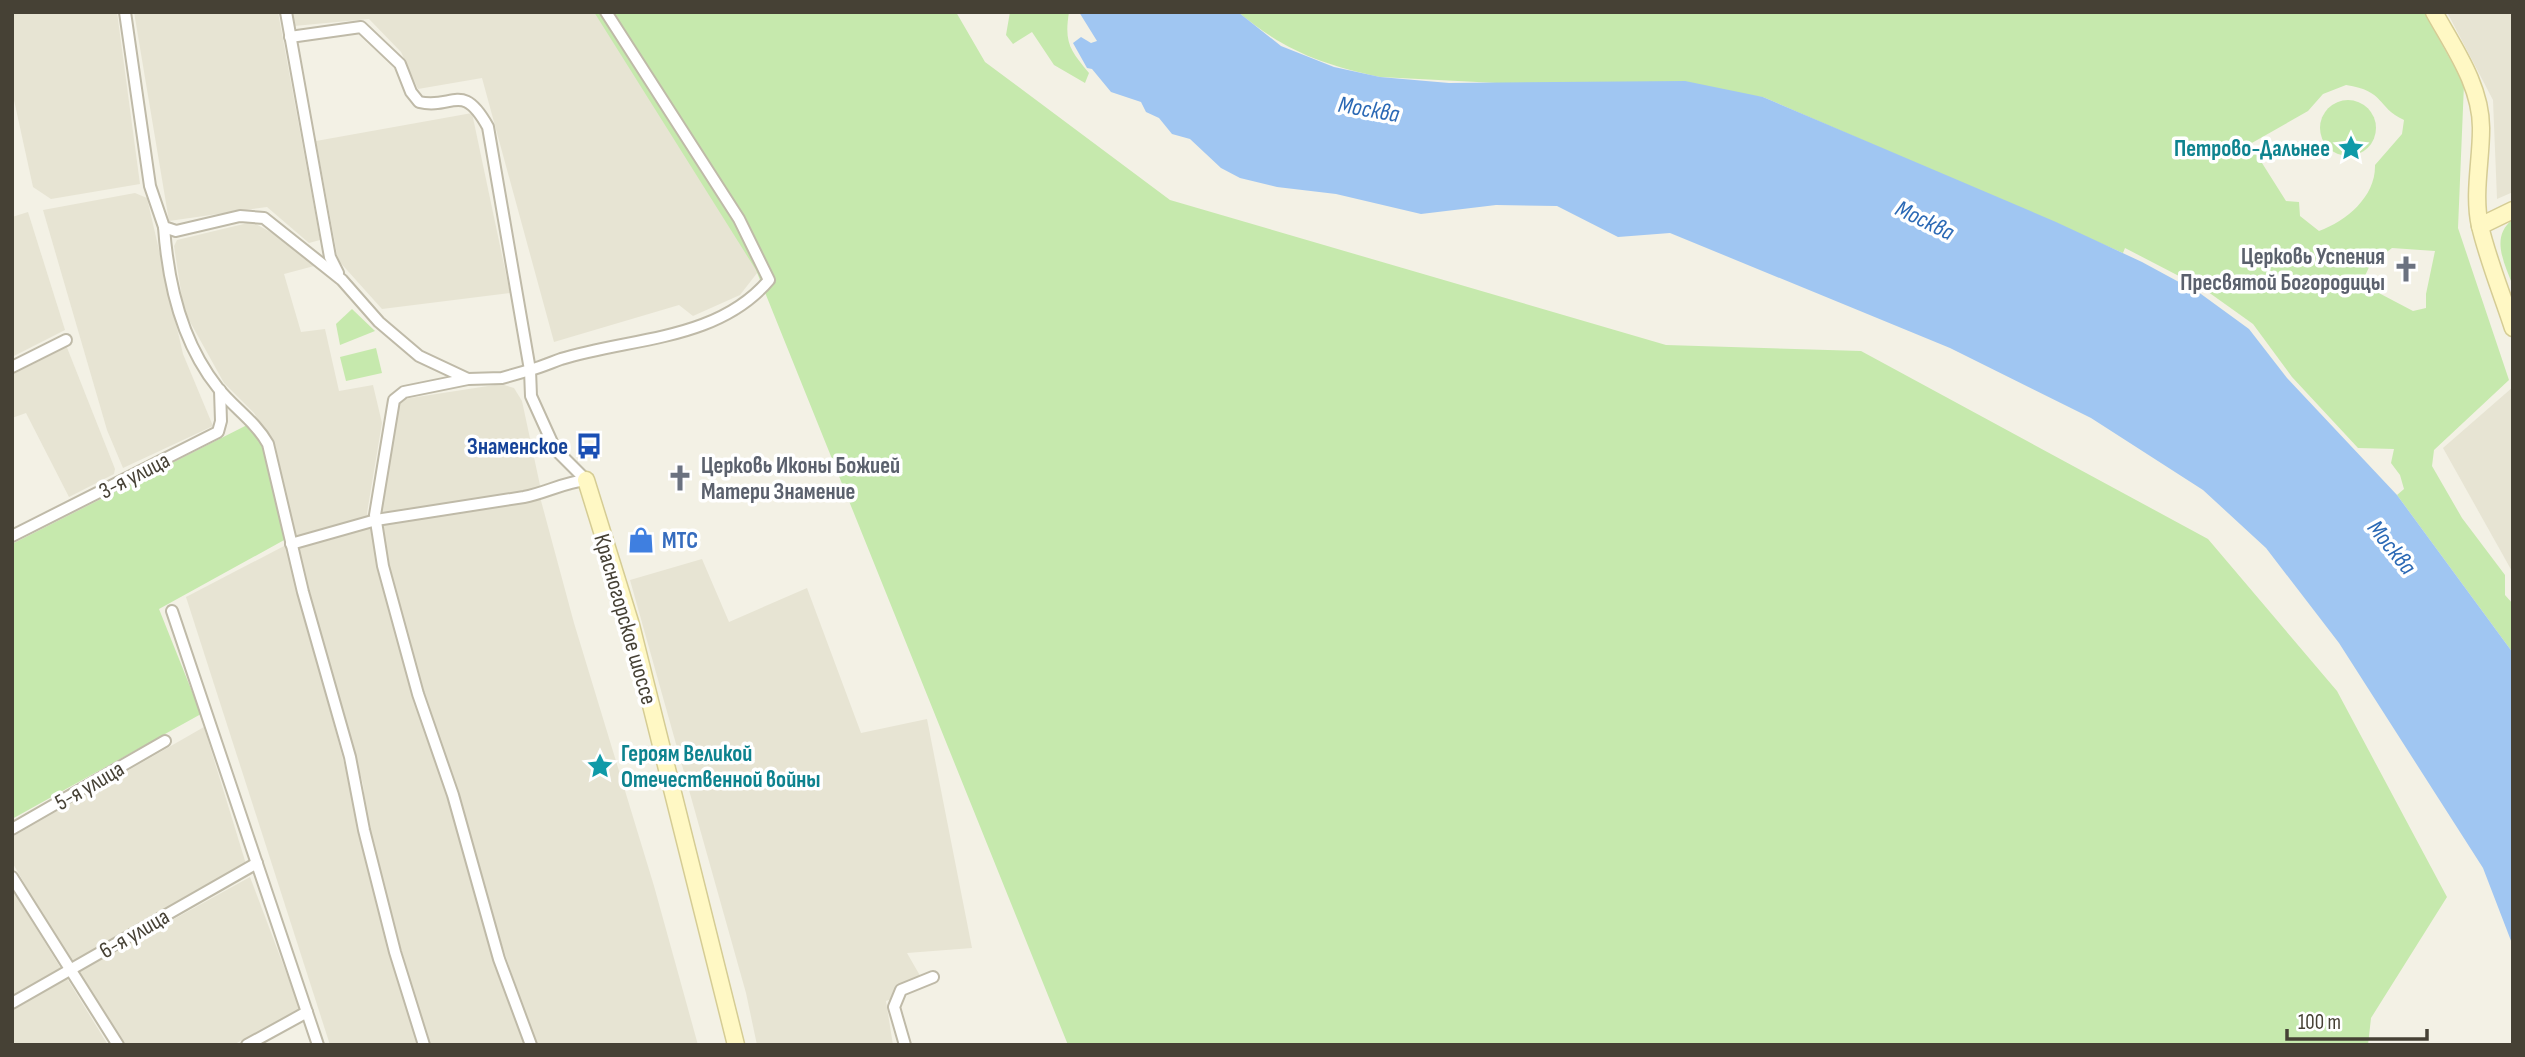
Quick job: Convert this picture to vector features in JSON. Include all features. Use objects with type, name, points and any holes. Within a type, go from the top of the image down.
[{"type":"street","points":[[125,12],[150,187],[164,227],[173,292],[188,338],[202,365],[220,390],[248,418],[268,444],[290,529],[291,544],[350,757],[364,830],[395,952],[424,1045]]},
{"type":"street","points":[[286,12],[330,257],[342,280]]},
{"type":"street","points":[[531,1045],[499,959],[453,794],[418,695],[383,566],[376,520],[394,400],[404,392],[468,379],[502,378],[561,359],[700,327],[755,296],[769,280],[739,219],[607,12]]},
{"type":"street","points":[[2434,12],[2471,79],[2478,99],[2482,127],[2477,207],[2480,226],[2513,328]]},
{"type":"street","points":[[290,37],[361,27],[400,64],[411,92],[419,102],[456,98],[480,112],[488,127],[530,370],[531,396],[555,449],[586,480]]},
{"type":"street","points":[[2480,226],[2513,210]]},
{"type":"street","points":[[164,227],[176,231],[240,216],[264,218],[342,280],[398,340],[419,356],[468,379]]},
{"type":"street","points":[[12,367],[66,340]]},
{"type":"street","name":"3-я улица","points":[[12,536],[218,432],[221,421],[220,390]]},
{"type":"street","points":[[578,460],[586,480]]},
{"type":"street","points":[[291,544],[376,520],[524,497],[553,490],[572,481],[586,480]]},
{"type":"street","name":"Красногорское шоссе","points":[[586,480],[631,625],[736,1045]]},
{"type":"street","points":[[172,611],[318,1045]]},
{"type":"street","name":"5-я улица","points":[[12,829],[165,741]]},
{"type":"street","name":"6-я улица","points":[[12,1003],[257,863]]},
{"type":"street","points":[[12,877],[118,1045]]},
{"type":"street","points":[[905,1045],[894,1007],[901,990],[933,977]]},
{"type":"street","points":[[247,1045],[307,1012]]},
{"type":"shaded area","points":[[12,12],[117,12],[140,184],[51,199],[33,187],[12,91]]},
{"type":"shaded area","points":[[134,12],[278,12],[320,240],[309,243],[267,207],[169,221]]},
{"type":"shaded area","points":[[292,12],[601,12],[761,268],[740,295],[693,316],[679,305],[554,342],[482,78],[418,89],[401,52],[369,19],[294,26]]},
{"type":"shaded area","points":[[2447,12],[2513,12],[2513,192],[2497,199],[2493,100]]},
{"type":"shaded area","points":[[472,113],[510,293],[382,309],[338,260],[316,141]]},
{"type":"shaded area","points":[[135,193],[147,198],[183,354],[213,426],[123,468],[107,430],[43,210]]},
{"type":"shaded area","points":[[28,212],[65,330],[12,357],[12,217]]},
{"type":"shaded area","points":[[252,222],[285,240],[314,266],[284,274],[301,332],[325,329],[339,391],[373,385],[382,423],[367,513],[369,518],[296,536],[275,445],[254,413],[224,383],[184,311],[174,246],[177,240]]},
{"type":"shaded area","points":[[66,345],[115,469],[114,474],[69,497],[26,413],[12,418],[12,372]]},
{"type":"shaded area","points":[[501,384],[514,388],[522,401],[541,490],[479,502],[381,512],[396,406],[404,399]]},
{"type":"shaded area","points":[[2513,387],[2513,573],[2443,448]]},
{"type":"shaded area","points":[[540,497],[574,623],[654,886],[698,1045],[536,1045],[500,939],[462,804],[418,680],[384,554],[382,523]]},
{"type":"shaded area","points":[[371,526],[389,606],[527,1045],[429,1045],[368,836],[363,784],[296,546]]},
{"type":"shaded area","points":[[286,545],[419,1045],[330,1045],[186,597]]},
{"type":"shaded area","points":[[702,559],[729,622],[807,588],[861,733],[927,719],[972,948],[907,953],[926,986],[886,1001],[893,1045],[757,1045],[746,993],[630,580]]},
{"type":"shaded area","points":[[204,727],[246,864],[71,964],[12,862],[12,837]]},
{"type":"shaded area","points":[[250,877],[300,1009],[233,1045],[124,1045],[78,972]]},
{"type":"shaded area","points":[[12,889],[108,1045],[12,1045]]},
{"type":"green space","points":[[594,12],[956,12],[985,62],[1170,200],[1666,345],[1861,351],[2208,539],[2337,691],[2447,897],[2371,1018],[2368,1045],[1068,1045],[756,270]]},
{"type":"green space","points":[[1010,12],[1069,12],[1068,39],[1073,52],[1089,73],[1085,83],[1054,65],[1032,32],[1013,44],[1006,35]]},
{"type":"green space","points":[[1238,12],[2424,12],[2464,84],[2458,228],[2509,380],[2434,450],[2432,466],[2462,518],[2505,575],[2505,595],[2513,604],[2513,653],[2397,495],[2404,489],[2400,475],[2391,463],[2394,449],[2358,448],[2292,377],[2253,324],[2204,289],[2125,248],[2123,253],[1763,97],[1380,77],[1304,54]],"holes":[[[2346,85],[2375,95],[2389,110],[2404,120],[2402,134],[2375,165],[2371,187],[2358,206],[2340,221],[2319,231],[2300,216],[2299,202],[2286,201],[2250,144],[2308,111],[2323,94]],[[2392,248],[2435,251],[2426,294],[2426,308],[2413,311],[2375,291],[2361,291],[2356,283],[2364,278],[2370,265]]]},
{"type":"green space","points":[[2342,100],[2354,100],[2368,108],[2376,122],[2374,139],[2368,148],[2354,156],[2342,156],[2325,144],[2320,134],[2320,122],[2332,105]]},
{"type":"green space","points":[[2513,219],[2513,286],[2503,259],[2501,242],[2506,226]]},
{"type":"green space","points":[[352,309],[375,331],[340,345],[336,324]]},
{"type":"green space","points":[[376,348],[382,373],[346,381],[340,357]]},
{"type":"green space","points":[[251,423],[267,455],[286,539],[159,609],[201,714],[12,819],[12,544]]},
{"type":"water","name":"Москва","points":[[1079,12],[1238,12],[1281,46],[1334,67],[1380,77],[1449,83],[1685,81],[1763,97],[2056,222],[2142,262],[2201,294],[2249,329],[2287,378],[2397,495],[2513,653],[2513,946],[2483,868],[2339,643],[2266,548],[2203,490],[2091,418],[1950,348],[1670,233],[1618,237],[1557,206],[1496,205],[1421,214],[1336,194],[1277,187],[1240,178],[1221,168],[1190,139],[1172,134],[1159,118],[1146,112],[1141,102],[1111,92],[1092,69],[1087,68],[1073,43],[1081,37],[1091,43],[1097,41]]},
{"type":"place","name":"Петрово-Дальнее","points":[[2351,148]]},
{"type":"place","name":"Церковь Успения Пресвятой Богородицы","points":[[2406,269]]},
{"type":"place","name":"Знаменское","points":[[589,446]]},
{"type":"place","name":"Церковь Иконы Божией Матери Знамение","points":[[680,478]]},
{"type":"place","name":"МТС","points":[[641,540]]},
{"type":"place","name":"Героям Великой Отечественной войны","points":[[600,766]]}]
